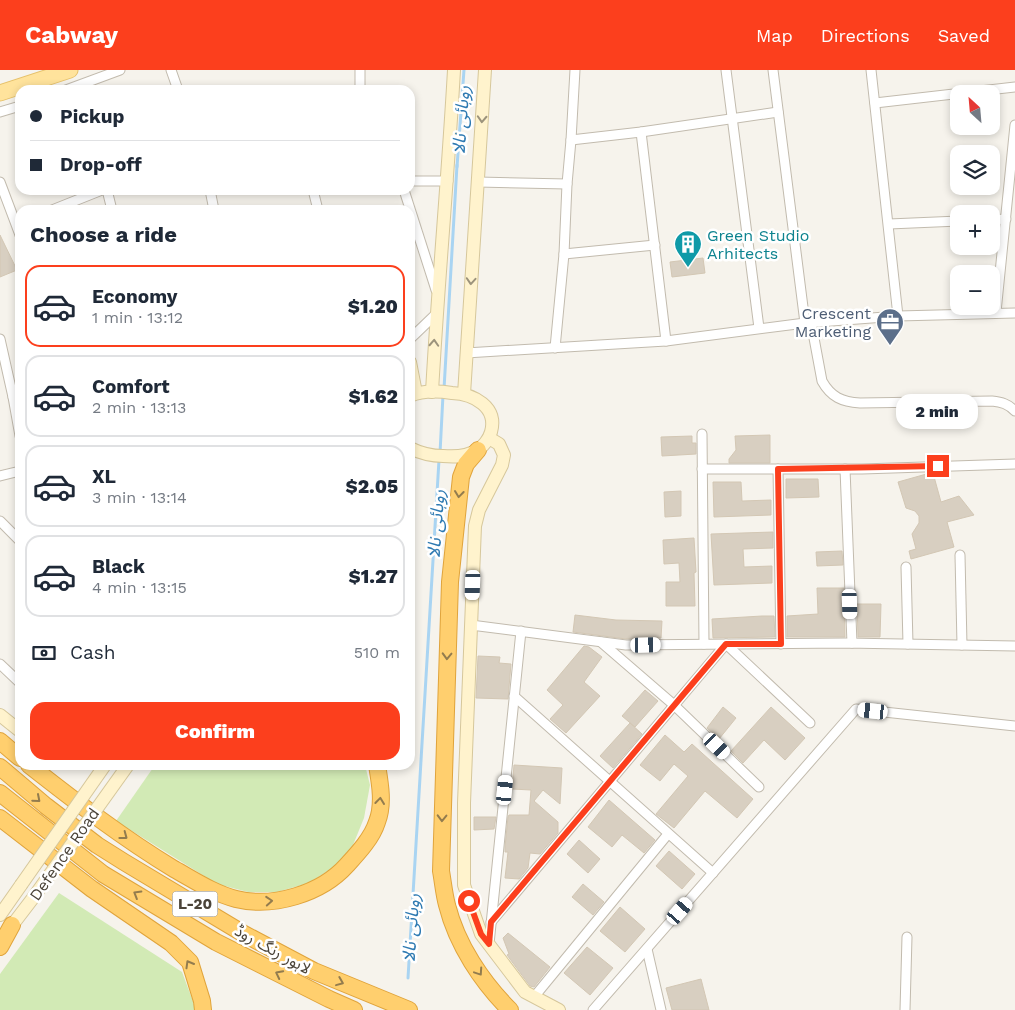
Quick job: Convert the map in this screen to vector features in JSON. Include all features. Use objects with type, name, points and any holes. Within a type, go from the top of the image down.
[{"type":"highway","points":[[483,444],[466,464],[461,477],[450,582],[441,871],[447,905],[454,927],[464,948],[480,975],[510,1010]]},
{"type":"highway","points":[[0,741],[15,754]]},
{"type":"highway","name":"لاہور رنگ روڈ","points":[[0,767],[96,845],[244,934],[314,971],[408,1010]]},
{"type":"highway","points":[[36,770],[134,844],[208,889],[236,899],[261,902],[286,899],[313,890],[341,872],[362,848],[377,822],[381,793],[379,770]]},
{"type":"highway","name":"لاہور رنگ روڈ","points":[[0,793],[103,874],[216,942],[354,1010]]},
{"type":"highway","points":[[0,818],[92,889],[170,942],[190,962],[203,1010]]},
{"type":"highway","points":[[0,947],[6,920]]},
{"type":"main road","points":[[27,85],[70,70]]},
{"type":"main road","points":[[0,93],[15,89]]},
{"type":"street","points":[[80,85],[120,70]]},
{"type":"street","points":[[171,70],[176,85]]},
{"type":"street","points":[[359,85],[360,70]]},
{"type":"street","points":[[432,392],[437,292],[448,181],[454,70]]},
{"type":"street","points":[[464,394],[485,70]]},
{"type":"street","points":[[555,348],[564,254],[566,184],[571,140],[575,70]]},
{"type":"street","points":[[726,70],[759,328]]},
{"type":"street","points":[[773,70],[808,322],[822,381],[827,389],[839,400],[848,403],[992,401],[1003,402],[1011,406],[1015,411]]},
{"type":"street","points":[[870,70],[898,316]]},
{"type":"street","points":[[875,103],[1015,87]]},
{"type":"street","points":[[0,112],[15,108]]},
{"type":"street","points":[[571,140],[778,112]]},
{"type":"street","points":[[1000,275],[1015,125]]},
{"type":"street","points":[[641,132],[666,341]]},
{"type":"street","points":[[415,181],[448,181]]},
{"type":"street","points":[[0,182],[15,216]]},
{"type":"street","points":[[478,182],[566,184]]},
{"type":"street","points":[[64,205],[90,195]]},
{"type":"street","points":[[1000,219],[1006,219]]},
{"type":"street","points":[[889,224],[950,221]]},
{"type":"street","points":[[415,224],[437,292]]},
{"type":"street","points":[[564,254],[655,245]]},
{"type":"street","points":[[1000,312],[1015,313]]},
{"type":"street","points":[[415,334],[436,314]]},
{"type":"street","points":[[466,353],[666,341],[808,322],[950,314]]},
{"type":"street","points":[[0,339],[15,392]]},
{"type":"street","points":[[415,394],[432,392],[464,394],[480,401],[490,411],[492,426],[483,444],[466,455],[435,456],[415,451]]},
{"type":"street","points":[[702,434],[704,644]]},
{"type":"street","points":[[483,444],[499,444],[504,455],[502,465],[479,510],[475,526],[464,803],[464,885],[481,934],[525,992],[559,1010]]},
{"type":"street","points":[[702,469],[845,469],[1015,464]]},
{"type":"street","points":[[778,469],[781,644]]},
{"type":"street","points":[[845,469],[852,643]]},
{"type":"street","points":[[0,476],[15,472]]},
{"type":"street","points":[[0,521],[15,536]]},
{"type":"street","points":[[960,555],[962,645]]},
{"type":"street","points":[[906,567],[908,644]]},
{"type":"street","points":[[472,625],[626,645],[852,643],[1015,646]]},
{"type":"street","points":[[489,944],[521,631]]},
{"type":"street","points":[[601,642],[674,705],[759,787]]},
{"type":"street","points":[[491,922],[726,644]]},
{"type":"street","points":[[726,644],[810,723]]},
{"type":"street","points":[[0,664],[15,678]]},
{"type":"street","points":[[514,696],[713,873]]},
{"type":"street","points":[[593,1010],[856,709],[1015,726]]},
{"type":"street","points":[[0,715],[15,727]]},
{"type":"street","name":"Defence Road","points":[[0,942],[6,920],[21,885],[102,770]]},
{"type":"street","name":"Defence Road","points":[[6,920],[33,898],[124,770]]},
{"type":"street","points":[[534,997],[668,834]]},
{"type":"street","points":[[905,1010],[906,937]]},
{"type":"street","points":[[647,949],[661,1010]]},
{"type":"green space","points":[[152,770],[366,770],[370,785],[364,818],[353,845],[334,867],[309,883],[277,892],[248,892],[217,884],[116,821]]},
{"type":"green space","points":[[59,893],[182,972],[195,1010],[0,1010],[0,974]]},
{"type":"building","points":[[0,235],[15,266],[15,271],[0,277]]},
{"type":"building","name":"Green Studio Arhitects","points":[[703,258],[705,273],[672,277],[670,262]]},
{"type":"building","points":[[770,435],[770,463],[729,463],[729,459],[736,450],[735,436]]},
{"type":"building","points":[[692,436],[692,443],[696,443],[696,454],[662,456],[661,437]]},
{"type":"building","points":[[933,473],[941,502],[959,496],[974,515],[947,522],[954,547],[911,559],[909,551],[916,549],[912,534],[919,523],[919,516],[915,511],[906,508],[898,482]]},
{"type":"building","points":[[786,479],[818,479],[819,497],[786,498]]},
{"type":"building","points":[[713,482],[741,482],[742,501],[771,500],[771,515],[714,517]]},
{"type":"building","points":[[681,491],[681,516],[665,517],[664,492]]},
{"type":"building","points":[[773,532],[773,548],[743,549],[744,567],[772,566],[772,583],[714,585],[711,534]]},
{"type":"building","points":[[694,538],[695,606],[666,606],[666,582],[680,582],[679,563],[664,564],[663,540]]},
{"type":"building","points":[[842,551],[843,565],[817,566],[816,552]]},
{"type":"building","points":[[817,588],[844,588],[845,637],[787,637],[787,616],[818,614]]},
{"type":"building","points":[[857,604],[881,604],[880,637],[858,637]]},
{"type":"building","points":[[575,615],[616,620],[662,621],[661,638],[626,639],[573,632]]},
{"type":"building","points":[[774,616],[775,637],[713,638],[712,619]]},
{"type":"building","points":[[584,646],[589,647],[602,657],[584,682],[600,696],[566,733],[550,719],[563,705],[547,690]]},
{"type":"building","points":[[478,656],[500,657],[499,663],[511,664],[508,699],[476,698]]},
{"type":"building","points":[[645,690],[658,701],[635,727],[622,716]]},
{"type":"building","points":[[723,707],[736,718],[719,739],[707,728]]},
{"type":"building","points":[[771,707],[805,738],[785,760],[764,740],[743,763],[731,751]]},
{"type":"building","points":[[630,723],[642,734],[613,768],[600,756]]},
{"type":"building","points":[[665,735],[684,752],[692,744],[753,799],[737,818],[705,791],[674,828],[656,814],[688,776],[674,764],[660,781],[640,765]]},
{"type":"building","points":[[514,765],[562,768],[560,804],[543,790],[534,801],[558,822],[558,833],[540,854],[530,853],[528,868],[519,879],[505,878],[508,852],[505,852],[505,847],[508,817],[509,815],[529,815],[531,790],[512,789]]},
{"type":"building","points":[[609,800],[655,840],[644,853],[622,835],[612,847],[588,827]]},
{"type":"building","points":[[474,817],[496,817],[494,829],[474,830]]},
{"type":"building","points":[[579,840],[600,859],[588,873],[567,854]]},
{"type":"building","points":[[669,851],[695,874],[682,889],[656,866]]},
{"type":"building","points":[[583,884],[604,902],[593,915],[572,897]]},
{"type":"building","points":[[620,907],[645,929],[625,952],[600,931]]},
{"type":"building","points":[[508,933],[550,967],[534,987],[530,986],[507,955],[509,954],[503,938]]},
{"type":"building","points":[[587,947],[613,968],[590,995],[564,973]]},
{"type":"building","points":[[701,979],[709,1010],[672,1010],[666,988]]},
{"type":"waterway","name":"روہائی نالا","points":[[457,167],[464,70]]},
{"type":"waterway","name":"روہائی نالا","points":[[444,389],[457,165]]},
{"type":"waterway","name":"روہائی نالا","points":[[440,453],[443,395]]},
{"type":"waterway","name":"روہائی نالا","points":[[408,978],[439,460]]},
{"type":"place","name":"Green Studio Arhitects","points":[[688,268]]},
{"type":"place","name":"Crescent Marketing","points":[[890,346]]},
{"type":"route","points":[[469,901],[481,934],[489,944],[491,922],[726,644],[781,644],[778,469],[862,469],[938,466]]}]
